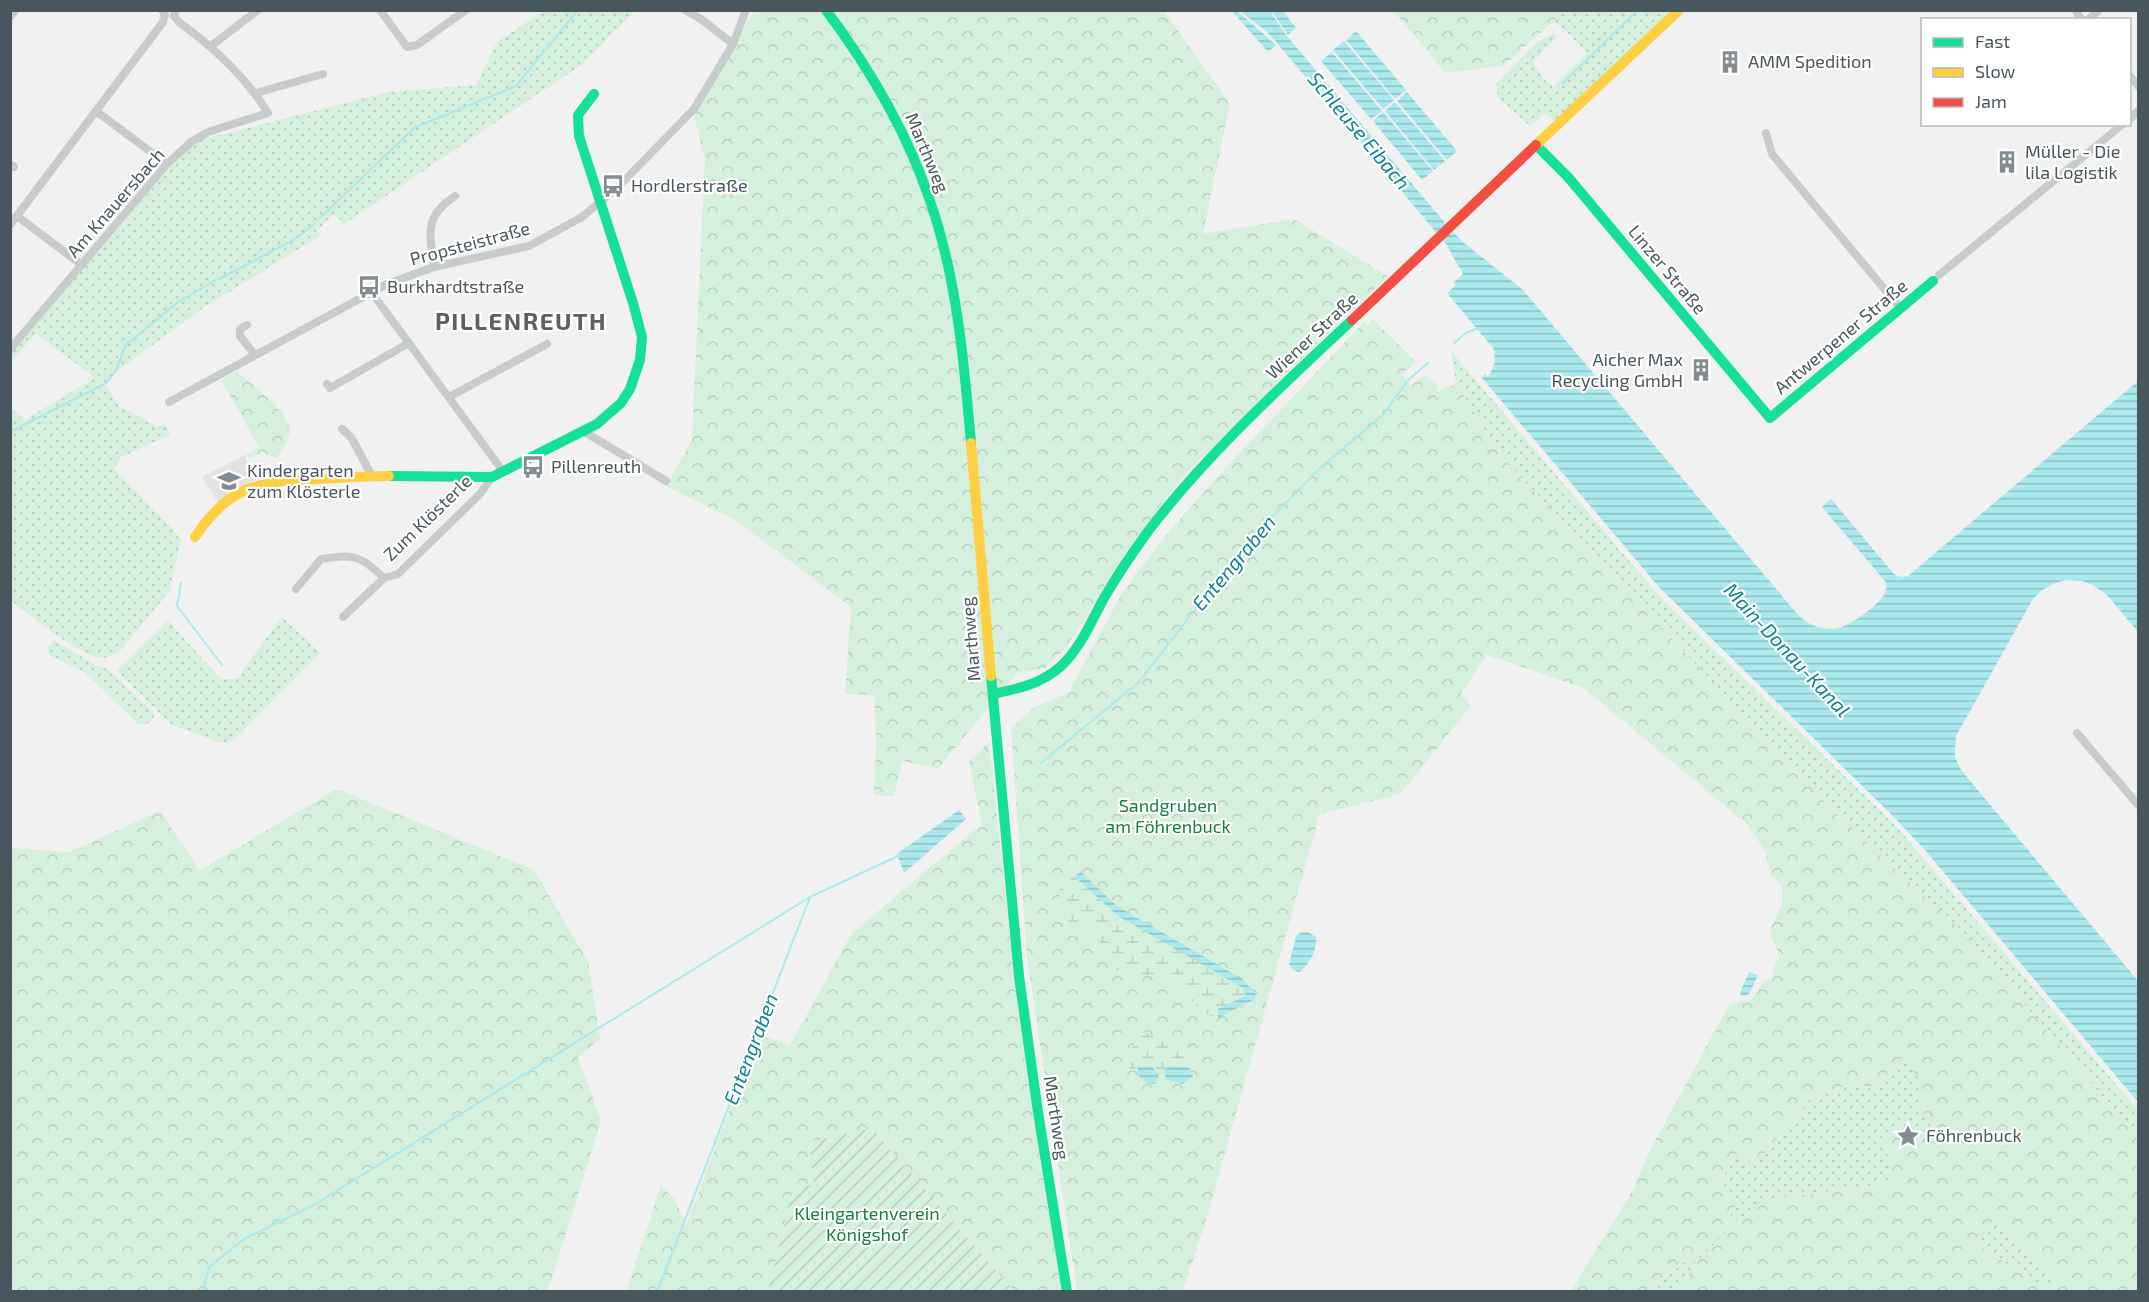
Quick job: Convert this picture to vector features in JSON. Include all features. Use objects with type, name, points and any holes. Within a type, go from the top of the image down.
[{"type":"main road","name":"Marthweg","points":[[826,10],[866,67],[901,130],[922,178],[942,239],[965,389],[1017,954],[1031,1061],[1067,1292]]},
{"type":"main road","name":"Wiener Straße","points":[[993,694],[1026,687],[1040,681],[1063,665],[1081,640],[1124,564],[1182,488],[1279,389],[1679,10]]},
{"type":"main road","points":[[594,94],[581,109],[577,127],[580,144],[601,201]]},
{"type":"main road","name":"Linzer Straße","points":[[1536,145],[1568,177],[1770,418]]},
{"type":"main road","name":"Zum Klösterle","points":[[195,537],[219,506],[259,484],[274,481],[372,476],[492,477],[597,424],[611,413],[630,388],[640,360],[642,337],[601,201]]},
{"type":"main road","name":"Antwerpener Straße","points":[[1770,418],[1936,278]]},
{"type":"street","points":[[10,18],[16,10]]},
{"type":"street","points":[[211,46],[258,10]]},
{"type":"street","points":[[380,10],[407,47],[417,45],[466,10]]},
{"type":"street","points":[[685,10],[733,44]]},
{"type":"street","name":"Propsteistraße","points":[[169,402],[387,284],[434,267],[529,246],[582,217],[618,187],[694,109],[733,44],[746,10]]},
{"type":"street","points":[[10,225],[164,22],[164,13]]},
{"type":"street","points":[[174,13],[211,46],[256,93],[323,74]]},
{"type":"street","name":"Am Knauersbach","points":[[10,349],[167,164],[191,142],[207,132],[268,113],[256,93]]},
{"type":"street","points":[[96,111],[167,164]]},
{"type":"street","name":"Antwerpener Straße","points":[[1936,278],[2121,126]]},
{"type":"street","points":[[1766,133],[1772,154],[1901,309]]},
{"type":"street","points":[[434,267],[431,222],[444,203],[455,196]]},
{"type":"street","points":[[17,216],[82,265]]},
{"type":"street","points":[[372,293],[502,470]]},
{"type":"street","points":[[247,325],[240,329],[240,336],[255,355]]},
{"type":"street","points":[[327,384],[330,388],[409,343]]},
{"type":"street","points":[[449,398],[511,362],[547,345]]},
{"type":"street","points":[[342,429],[351,437],[372,476]]},
{"type":"street","points":[[583,431],[666,481]]},
{"type":"street","name":"Zum Klösterle","points":[[343,617],[384,578],[398,574],[480,494],[492,477]]},
{"type":"street","name":"Zum Klösterle","points":[[296,590],[321,559],[348,555],[365,561],[384,578]]},
{"type":"street","points":[[2077,733],[2139,805]]},
{"type":"shaded area","name":"Kindergarten zum Klösterle","points":[[245,455],[255,484],[219,504],[202,477]]},
{"type":"green space","points":[[544,11],[635,11],[583,64],[344,224],[334,214],[318,230],[320,236],[203,308],[116,372],[106,385],[118,405],[157,427],[165,424],[170,435],[121,457],[114,469],[181,540],[169,592],[120,651],[107,657],[90,655],[53,633],[11,600],[10,407],[24,420],[95,378],[36,334],[11,361],[11,353],[192,142],[389,92],[476,85],[497,42]]},
{"type":"green space","points":[[754,11],[1164,11],[1230,104],[1203,234],[1294,219],[1388,276],[1274,385],[1180,480],[1128,549],[1066,648],[1045,668],[1017,673],[938,769],[903,761],[894,796],[874,795],[876,743],[874,695],[845,694],[851,607],[737,521],[666,486],[692,440],[705,159],[694,116]]},
{"type":"green space","points":[[1391,11],[1565,11],[1503,66],[1445,73],[1402,20]]},
{"type":"green space","points":[[1565,11],[1671,11],[1555,121],[1545,113],[1530,126],[1498,98],[1496,84],[1536,43],[1554,33],[1557,37],[1533,62],[1542,77],[1553,87],[1587,53],[1553,21]]},
{"type":"green space","name":"Sandgruben am Föhrenbuck","points":[[1373,319],[1416,362],[1402,374],[1410,386],[1426,375],[1439,386],[1437,391],[1456,384],[1501,456],[1828,806],[1962,931],[2138,1138],[2138,1291],[1675,1291],[1685,1281],[1694,1265],[1735,1222],[1764,1200],[1891,1183],[1886,1143],[1900,1128],[1916,1138],[1932,1128],[1919,1101],[1919,1078],[1902,1058],[1878,1086],[1842,1087],[1809,1100],[1755,1164],[1735,1154],[1721,1180],[1737,1202],[1728,1223],[1709,1243],[1645,1291],[1571,1291],[1634,1188],[1653,1143],[1666,1124],[1729,1005],[1752,1000],[1763,982],[1772,978],[1776,961],[1779,959],[1769,931],[1782,905],[1783,893],[1780,884],[1771,875],[1765,851],[1747,824],[1584,688],[1487,655],[1461,694],[1471,706],[1400,794],[1321,814],[1327,788],[1205,1224],[1183,1290],[1077,1291],[1027,957],[1011,729],[1033,708],[1068,693],[1121,595],[1161,541],[1218,476],[1364,322],[1367,326]],"holes":[[[1994,1220],[2055,1276],[2046,1288],[1972,1241]]]},
{"type":"green space","points":[[1451,351],[1659,596],[1896,826],[2138,1110],[2138,1138],[1962,931],[1828,806],[1501,456],[1456,384]]},
{"type":"green space","points":[[236,372],[269,399],[289,425],[290,433],[287,442],[277,458],[262,453],[248,458],[246,455],[259,447],[221,380]]},
{"type":"green space","points":[[282,617],[320,653],[234,740],[221,743],[172,725],[117,671],[168,621],[221,679],[237,679]]},
{"type":"green space","points":[[54,640],[95,665],[108,669],[155,714],[150,723],[139,725],[87,674],[48,654],[47,648]]},
{"type":"green space","points":[[989,742],[1008,920],[1062,1291],[1014,1291],[872,1128],[814,1185],[768,1291],[626,1292],[661,1185],[675,1200],[686,1226],[758,1034],[790,1045],[852,933],[982,824],[969,762]]},
{"type":"green space","points":[[337,789],[534,870],[588,961],[600,1039],[578,1057],[601,1121],[548,1291],[11,1291],[11,848],[69,852],[160,811],[200,870]]},
{"type":"green space","points":[[1074,876],[1118,916],[1243,988],[1246,996],[1218,1009],[1218,1018],[1207,1014],[1189,999],[1173,980],[1116,970],[1089,925],[1074,938],[1058,891]]},
{"type":"green space","points":[[1142,1032],[1192,1051],[1188,1067],[1171,1066],[1164,1070],[1166,1079],[1151,1066],[1138,1067],[1131,1071],[1125,1058]]},
{"type":"green space","points":[[1902,1058],[1919,1078],[1919,1101],[1932,1128],[1916,1138],[1891,1183],[1764,1200],[1694,1264],[1685,1281],[1675,1291],[1645,1292],[1709,1243],[1721,1181],[1735,1154],[1755,1164],[1809,1100],[1842,1087],[1878,1086]]},
{"type":"green space","name":"Kleingartenverein Königshof","points":[[872,1128],[1014,1291],[768,1291],[793,1188],[814,1185],[809,1142]]},
{"type":"green space","points":[[1993,1219],[2055,1276],[2046,1288],[1971,1240]]},
{"type":"water","points":[[1232,11],[1237,11],[1276,45],[1268,52]]},
{"type":"water","points":[[1240,11],[1270,11],[1286,35],[1451,230],[1523,290],[1799,616],[1812,625],[1827,629],[1843,626],[1873,607],[1884,595],[1886,589],[1885,581],[1822,507],[1831,499],[1894,574],[1900,577],[1908,576],[2138,381],[2138,632],[2107,595],[2093,585],[2082,581],[2066,580],[2041,591],[2033,599],[1956,736],[1955,757],[1961,770],[2138,981],[2138,1102],[1924,849],[1659,587],[1482,378],[1485,374],[1488,377],[1493,367],[1495,360],[1493,348],[1447,293],[1463,274],[1446,244],[1277,43],[1266,31]]},
{"type":"water","points":[[1272,11],[1283,11],[1296,28],[1288,35]]},
{"type":"water","points":[[1356,31],[1406,90],[1395,99],[1346,40]]},
{"type":"water","points":[[1344,41],[1394,100],[1383,109],[1333,50]]},
{"type":"water","points":[[1332,52],[1382,111],[1371,119],[1321,61]]},
{"type":"water","points":[[1407,92],[1457,151],[1447,160],[1397,101]]},
{"type":"water","points":[[1395,102],[1445,161],[1434,170],[1385,111]]},
{"type":"water","points":[[1383,112],[1433,171],[1422,180],[1373,121]]},
{"type":"water","points":[[959,810],[966,819],[904,873],[897,854]]},
{"type":"water","points":[[1081,872],[1117,906],[1242,979],[1256,994],[1255,999],[1218,1018],[1218,1009],[1245,996],[1243,988],[1118,916],[1074,876]]},
{"type":"water","points":[[1301,932],[1308,932],[1316,937],[1316,947],[1306,965],[1299,972],[1293,970],[1289,965],[1296,936]]},
{"type":"water","points":[[1749,972],[1758,975],[1749,994],[1742,996],[1740,993]]},
{"type":"water","points":[[1151,1066],[1159,1075],[1155,1084],[1147,1083],[1138,1075],[1138,1067]]},
{"type":"water","points":[[1171,1066],[1188,1067],[1193,1076],[1183,1084],[1166,1079],[1164,1070]]},
{"type":"waterway","points":[[320,218],[414,128],[516,86],[578,10]]},
{"type":"waterway","name":"Entengraben","points":[[1563,83],[1638,10]]},
{"type":"waterway","points":[[219,279],[295,239],[314,224]]},
{"type":"waterway","points":[[10,432],[106,383],[115,372],[126,345],[178,302],[216,280]]},
{"type":"waterway","name":"Entengraben","points":[[1454,343],[1466,333],[1478,328]]},
{"type":"waterway","name":"Entengraben","points":[[1041,763],[1139,682],[1244,546],[1319,469],[1384,414],[1408,380],[1428,363]]},
{"type":"waterway","points":[[181,583],[177,606],[222,665]]},
{"type":"waterway","name":"Entengraben","points":[[657,1292],[810,897],[898,856]]},
{"type":"waterway","points":[[203,1292],[209,1267],[244,1239],[314,1205],[810,897]]},
{"type":"traffic: fast","points":[[826,10],[858,55],[886,101],[899,125],[930,201],[953,290],[962,351],[971,443]]},
{"type":"traffic: fast","points":[[389,476],[492,477],[597,424],[621,403],[630,389],[640,360],[642,337],[579,136],[578,115],[594,94]]},
{"type":"traffic: fast","points":[[1536,145],[1568,177],[1770,418],[1933,281]]},
{"type":"traffic: fast","points":[[993,694],[1037,682],[1053,673],[1067,660],[1090,626],[1126,563],[1172,501],[1247,420],[1352,320]]},
{"type":"traffic: fast","points":[[991,676],[1019,976],[1067,1292]]},
{"type":"traffic: slow","points":[[1536,145],[1679,10]]},
{"type":"traffic: slow","points":[[971,443],[991,676]]},
{"type":"traffic: slow","points":[[195,537],[221,506],[248,489],[298,480],[389,476]]},
{"type":"traffic: jam","points":[[1352,320],[1536,145]]},
{"type":"place","name":"AMM Spedition","points":[[1730,62]]},
{"type":"place","name":"Müller - Die lila Logistik","points":[[2007,162]]},
{"type":"place","name":"Hordlerstraße","points":[[613,186]]},
{"type":"place","name":"Burkhardtstraße","points":[[369,287]]},
{"type":"place","name":"Aicher Max Recycling GmbH","points":[[1701,370]]},
{"type":"place","name":"Pillenreuth","points":[[533,467]]},
{"type":"place","name":"Kindergarten zum Klösterle","points":[[229,481]]},
{"type":"place","name":"Föhrenbuck","points":[[1908,1136]]},
{"type":"district","name":"PILLENREUTH","points":[[521,322]]},
{"type":"water label","name":"Schleuse Eibach","points":[[1359,131]]},
{"type":"water label","name":"Main-Donau-Kanal","points":[[1787,650]]}]
